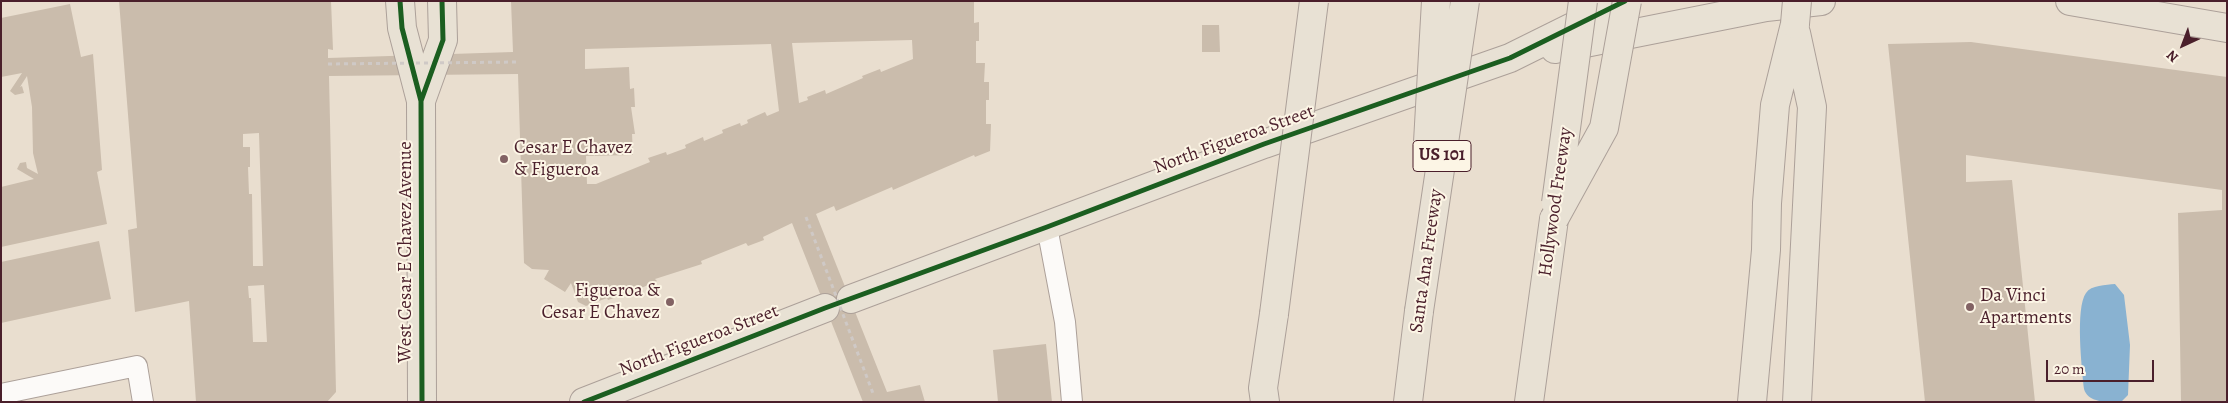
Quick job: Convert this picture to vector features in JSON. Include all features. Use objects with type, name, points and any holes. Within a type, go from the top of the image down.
[{"type":"main road","name":"West Cesar E Chavez Avenue","points":[[400,1],[402,28],[421,101],[422,402]]},
{"type":"main road","name":"West Cesar E Chavez Avenue","points":[[421,101],[443,40],[442,1]]},
{"type":"main road","points":[[1261,397],[1274,314],[1314,1]]},
{"type":"main road","points":[[1419,311],[1436,1]]},
{"type":"main road","name":"Santa Ana Freeway","points":[[1408,402],[1419,311],[1465,1]]},
{"type":"main road","points":[[1510,58],[1574,1]]},
{"type":"main road","name":"Hollywood Freeway","points":[[1529,402],[1583,1]]},
{"type":"main road","points":[[1554,220],[1604,128],[1626,1]]},
{"type":"main road","name":"North Figueroa Street","points":[[850,300],[1264,144],[1510,58],[1626,1]]},
{"type":"main road","points":[[1510,58],[1766,7],[1821,1]]},
{"type":"main road","points":[[2070,1],[2227,28]]},
{"type":"main road","points":[[1752,402],[1766,250],[1767,203],[1775,105],[1796,13]]},
{"type":"main road","points":[[1796,13],[1812,107],[1797,402]]},
{"type":"main road","name":"North Figueroa Street","points":[[584,402],[825,308]]},
{"type":"lane","points":[[1047,227],[1065,322],[1072,402]]},
{"type":"lane","points":[[1,394],[137,366],[143,402]]},
{"type":"path","points":[[328,64],[517,62]]},
{"type":"path","points":[[806,217],[874,396]]},
{"type":"water","points":[[2115,284],[2124,295],[2130,345],[2128,395],[2121,402],[2099,401],[2086,394],[2081,354],[2081,312],[2086,293],[2095,287]]},
{"type":"building","points":[[119,1],[331,1],[333,50],[328,49],[328,58],[513,52],[511,1],[974,2],[974,23],[979,22],[979,41],[976,41],[976,63],[985,63],[984,82],[989,82],[989,100],[986,100],[986,124],[991,124],[990,151],[975,157],[974,155],[893,190],[892,187],[836,211],[834,206],[816,214],[887,392],[920,385],[925,402],[863,402],[792,223],[763,237],[764,240],[748,246],[746,243],[701,261],[702,264],[655,279],[657,281],[639,289],[638,286],[624,291],[625,294],[586,306],[578,302],[571,283],[565,292],[544,279],[549,270],[532,269],[524,263],[518,74],[329,76],[336,392],[327,402],[196,402],[189,301],[135,312],[128,230],[137,228]],"holes":[[[912,40],[913,59],[881,72],[880,69],[862,76],[863,78],[826,94],[825,90],[807,97],[808,100],[799,103],[792,43]],[[771,44],[779,111],[767,116],[765,112],[747,120],[748,123],[741,126],[740,123],[722,130],[723,133],[704,141],[703,137],[685,145],[686,148],[667,155],[666,152],[648,158],[650,162],[596,184],[587,184],[586,156],[633,155],[632,134],[635,134],[631,107],[635,107],[634,88],[630,89],[629,67],[585,69],[585,49]],[[259,133],[263,266],[253,266],[252,194],[249,194],[248,167],[250,167],[250,147],[243,147],[243,134]],[[264,285],[267,342],[253,342],[251,298],[249,298],[248,286]]]},
{"type":"building","points":[[70,4],[81,57],[93,54],[102,170],[97,172],[107,224],[1,247],[1,187],[34,179],[17,169],[20,163],[26,162],[27,168],[38,174],[33,153],[32,107],[27,76],[20,87],[22,86],[24,93],[15,95],[10,91],[22,73],[1,77],[1,18]]},
{"type":"building","points":[[1202,25],[1219,25],[1220,52],[1202,52]]},
{"type":"building","name":"Da Vinci Apartments","points":[[1971,42],[2227,77],[2227,402],[2181,402],[2178,213],[2222,210],[2222,190],[1966,155],[1966,182],[2012,180],[2035,402],[1925,402],[1888,44]]},
{"type":"building","points":[[99,241],[111,299],[1,323],[1,262]]},
{"type":"building","points":[[1046,344],[1052,402],[998,402],[993,350]]},
{"type":"cycle path","points":[[400,1],[402,28],[421,101],[422,402]]},
{"type":"cycle path","points":[[421,101],[443,40],[442,1]]},
{"type":"cycle path","points":[[584,402],[825,308],[1047,227],[1264,144],[1510,58],[1625,1]]},
{"type":"place","name":"Cesar E Chavez & Figueroa","points":[[504,159]]},
{"type":"place","name":"Figueroa & Cesar E Chavez","points":[[670,302]]},
{"type":"place","name":"Da Vinci Apartments","points":[[1970,307]]}]
